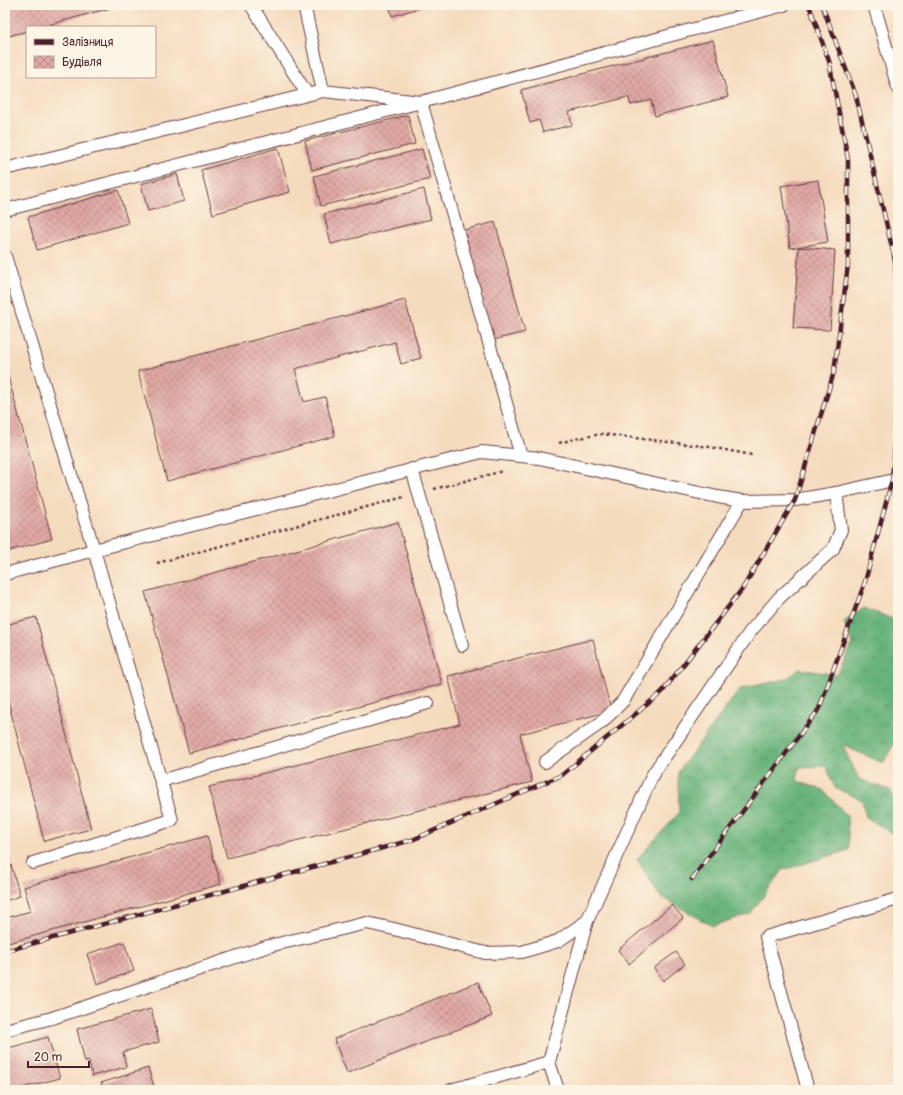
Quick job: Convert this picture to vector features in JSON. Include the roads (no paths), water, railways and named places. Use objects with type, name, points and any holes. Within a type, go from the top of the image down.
[{"type":"lane","points":[[251,5],[307,94]]},
{"type":"lane","points":[[304,5],[323,91]]},
{"type":"lane","points":[[5,210],[421,102],[784,5]]},
{"type":"lane","points":[[874,5],[898,88]]},
{"type":"lane","points":[[5,169],[323,91],[421,102]]},
{"type":"lane","points":[[421,102],[521,456]]},
{"type":"lane","points":[[5,256],[94,550],[172,820],[33,863]]},
{"type":"lane","points":[[5,574],[482,452],[539,458],[742,501],[795,500],[836,493],[898,478]]},
{"type":"lane","points":[[412,469],[462,645]]},
{"type":"lane","points":[[558,1090],[549,1062],[587,921],[653,774],[750,632],[779,598],[833,549],[841,530],[836,493]]},
{"type":"lane","points":[[545,762],[602,722],[622,701],[742,501]]},
{"type":"lane","points":[[161,781],[428,703]]},
{"type":"lane","points":[[808,1090],[766,937],[898,899]]},
{"type":"lane","points":[[5,1030],[52,1018],[269,946],[366,923],[485,953],[522,952],[558,941],[587,921]]},
{"type":"lane","points":[[451,1090],[549,1062]]},
{"type":"railway","points":[[5,951],[412,840],[562,775],[662,692],[743,588],[795,500],[834,372],[848,265],[848,159],[829,61],[809,5]]},
{"type":"railway","points":[[822,5],[856,96],[895,260],[898,309]]},
{"type":"railway","points":[[692,879],[819,709],[865,582],[892,480],[898,412]]}]
